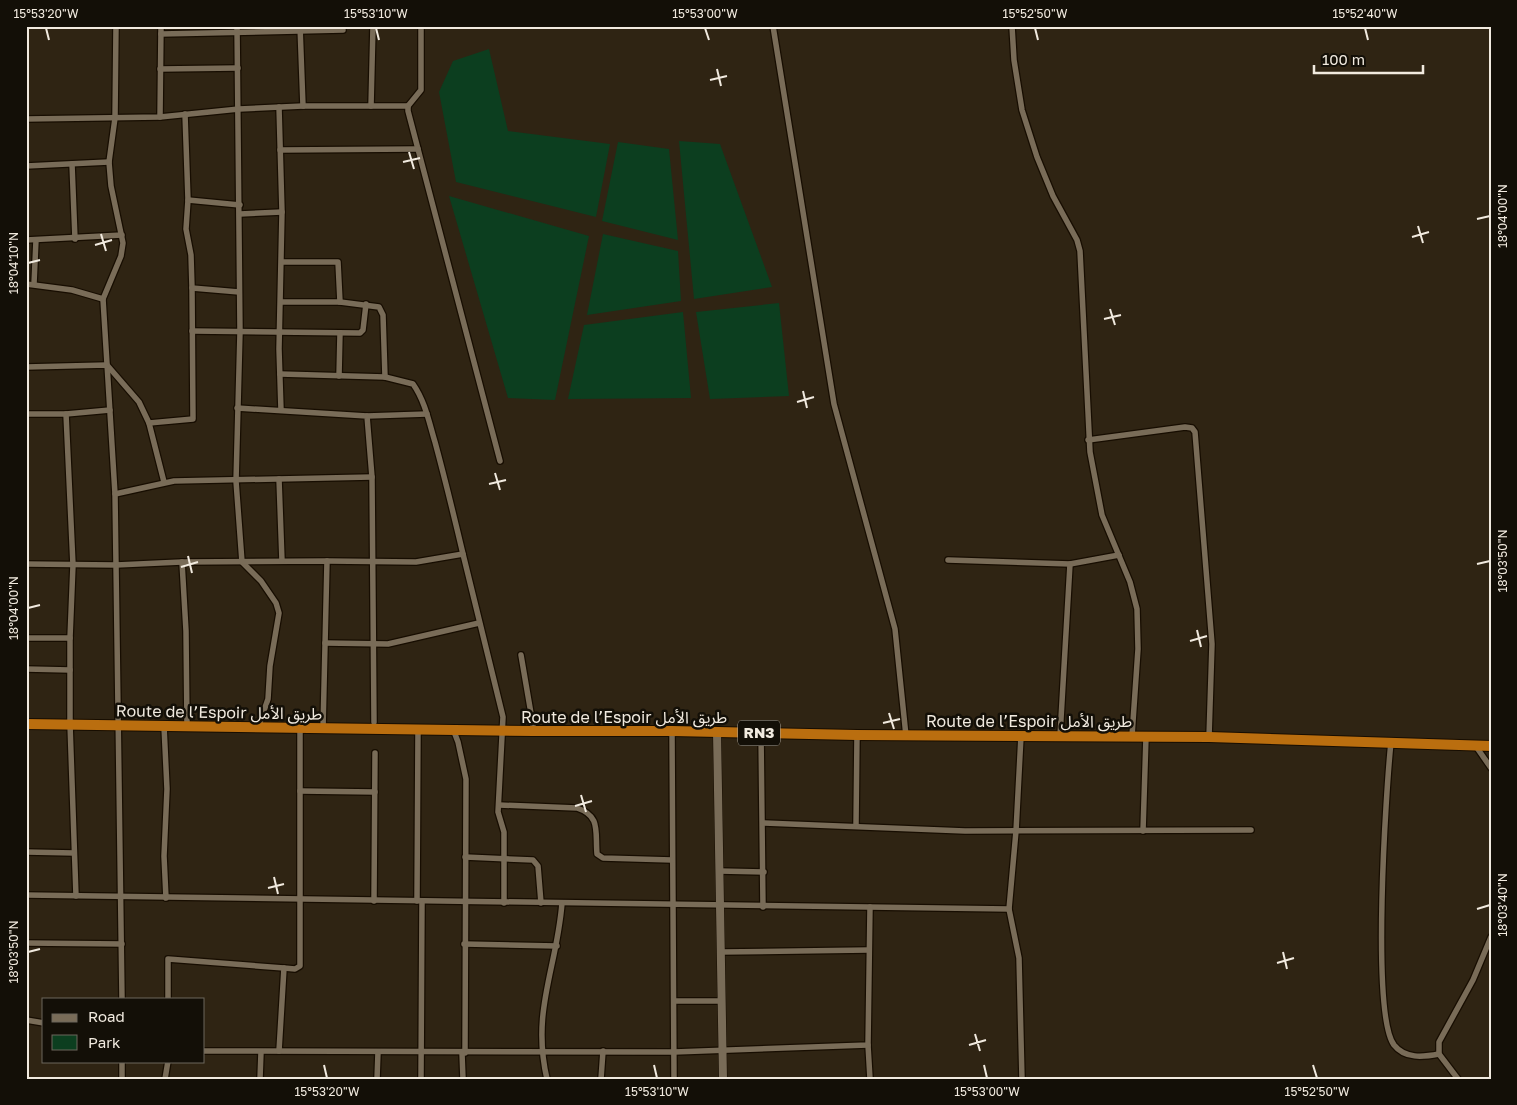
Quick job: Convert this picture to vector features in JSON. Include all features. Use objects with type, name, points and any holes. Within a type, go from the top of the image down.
[{"type":"highway","name":"Route de l’Espoir طريق الأمل","points":[[26,724],[503,731],[672,731],[906,736],[1209,737],[1491,746]]},
{"type":"street","points":[[116,26],[114,118],[109,162],[111,186],[122,235],[120,256],[103,299],[115,494],[122,998]]},
{"type":"street","points":[[160,117],[161,26]]},
{"type":"street","points":[[372,106],[373,26]]},
{"type":"street","points":[[408,106],[421,90],[421,26]]},
{"type":"street","points":[[773,26],[834,404],[895,629],[906,736]]},
{"type":"street","points":[[1012,26],[1014,60],[1022,110],[1037,158],[1053,196],[1075,234],[1080,251],[1088,440],[1102,515],[1135,598],[1138,628],[1137,679],[1132,736]]},
{"type":"street","points":[[161,34],[300,28],[343,30]]},
{"type":"street","points":[[300,28],[303,106]]},
{"type":"street","points":[[237,30],[240,332],[236,481],[242,562],[261,581],[276,603],[279,613],[270,666],[268,699],[258,728]]},
{"type":"street","points":[[160,69],[238,68]]},
{"type":"street","points":[[26,119],[160,117],[239,109],[303,106],[408,106]]},
{"type":"street","points":[[408,106],[500,461]]},
{"type":"street","points":[[279,107],[282,212],[281,410]]},
{"type":"street","points":[[149,423],[193,419],[192,288],[191,255],[186,229],[188,200],[184,114]]},
{"type":"street","points":[[280,150],[418,149]]},
{"type":"street","points":[[26,166],[109,162]]},
{"type":"street","points":[[72,164],[75,239]]},
{"type":"street","points":[[188,200],[240,205]]},
{"type":"street","points":[[240,214],[282,212]]},
{"type":"street","points":[[26,240],[75,239],[122,235]]},
{"type":"street","points":[[34,284],[36,240]]},
{"type":"street","points":[[282,262],[338,262],[340,302]]},
{"type":"street","points":[[26,284],[72,290],[103,299]]},
{"type":"street","points":[[192,288],[239,292]]},
{"type":"street","points":[[281,302],[340,302],[374,305],[382,311],[385,377]]},
{"type":"street","points":[[192,331],[340,333],[362,331],[366,304]]},
{"type":"street","points":[[338,376],[340,333]]},
{"type":"street","points":[[26,367],[107,365]]},
{"type":"street","points":[[107,365],[139,402],[149,423],[164,482]]},
{"type":"street","points":[[280,374],[385,377],[413,384],[419,393],[446,482],[501,710],[503,731],[499,817],[504,832],[504,903]]},
{"type":"street","points":[[237,408],[367,416],[426,414]]},
{"type":"street","points":[[26,414],[66,414],[110,410]]},
{"type":"street","points":[[66,414],[73,565],[70,638],[70,724],[76,896]]},
{"type":"street","points":[[367,416],[372,477],[374,722]]},
{"type":"street","points":[[1088,440],[1184,426],[1192,428],[1195,432],[1212,644],[1209,737]]},
{"type":"street","points":[[115,494],[164,482],[372,477]]},
{"type":"street","points":[[279,479],[282,561]]},
{"type":"street","points":[[26,564],[116,565],[282,561],[416,562],[463,554]]},
{"type":"street","points":[[948,560],[1070,564],[1119,555]]},
{"type":"street","points":[[323,728],[327,561]]},
{"type":"street","points":[[182,562],[186,631],[187,727]]},
{"type":"street","points":[[1060,736],[1070,564]]},
{"type":"street","points":[[325,643],[374,645],[434,635],[479,623]]},
{"type":"street","points":[[26,638],[70,638]]},
{"type":"street","points":[[521,655],[534,731]]},
{"type":"street","points":[[26,669],[70,670]]},
{"type":"street","points":[[164,726],[167,789],[164,856],[166,898]]},
{"type":"street","points":[[168,998],[168,959],[284,968],[297,968],[301,963],[299,899],[300,728]]},
{"type":"street","points":[[418,729],[421,1079]]},
{"type":"street","points":[[453,730],[458,742],[466,779],[463,1079]]},
{"type":"street","points":[[672,731],[674,1079]]},
{"type":"street","points":[[717,732],[722,1079]]},
{"type":"street","points":[[761,733],[764,823],[763,907]]},
{"type":"street","points":[[856,825],[857,735]]},
{"type":"street","points":[[1021,736],[1016,831],[1009,909],[1019,958],[1022,1079]]},
{"type":"street","points":[[1144,831],[1146,737]]},
{"type":"street","points":[[1391,742],[1383,858],[1382,954],[1386,1026],[1390,1038],[1403,1053],[1419,1057],[1439,1054]]},
{"type":"street","points":[[1475,745],[1491,768]]},
{"type":"street","points":[[374,753],[374,900]]},
{"type":"street","points":[[300,791],[375,792]]},
{"type":"street","points":[[499,805],[577,808],[589,812],[594,818],[597,854],[603,858],[672,860]]},
{"type":"street","points":[[764,823],[856,825],[965,831],[1251,830]]},
{"type":"street","points":[[26,852],[74,853]]},
{"type":"street","points":[[466,857],[533,860],[538,866],[541,903]]},
{"type":"street","points":[[719,871],[764,872]]},
{"type":"street","points":[[26,895],[673,904],[763,907],[1009,909]]},
{"type":"street","points":[[547,1079],[542,1052],[541,1015],[547,979],[557,946],[562,903]]},
{"type":"street","points":[[870,907],[868,1046],[870,1079]]},
{"type":"street","points":[[1458,1079],[1439,1054],[1439,1042],[1473,980],[1491,937]]},
{"type":"street","points":[[26,943],[122,944]]},
{"type":"street","points":[[464,944],[557,946]]},
{"type":"street","points":[[721,952],[869,950]]},
{"type":"street","points":[[279,1051],[284,968]]},
{"type":"street","points":[[674,1001],[722,1001]]},
{"type":"street","points":[[26,1020],[42,1023]]},
{"type":"street","points":[[205,1051],[674,1052],[868,1046]]},
{"type":"street","points":[[260,1079],[261,1052]]},
{"type":"street","points":[[377,1079],[378,1052]]},
{"type":"street","points":[[601,1079],[603,1052]]},
{"type":"street","points":[[122,1062],[122,1079]]},
{"type":"street","points":[[165,1079],[168,1062]]},
{"type":"green space","points":[[489,49],[508,131],[610,144],[596,217],[456,182],[439,92],[453,61]]},
{"type":"green space","points":[[679,141],[720,144],[772,287],[694,299]]},
{"type":"green space","points":[[618,142],[669,149],[678,240],[602,221]]},
{"type":"green space","points":[[449,196],[589,236],[555,400],[508,398]]},
{"type":"green space","points":[[603,234],[678,251],[681,301],[587,315]]},
{"type":"green space","points":[[779,303],[789,396],[710,399],[696,312]]},
{"type":"green space","points":[[683,312],[691,398],[568,399],[584,325]]}]
